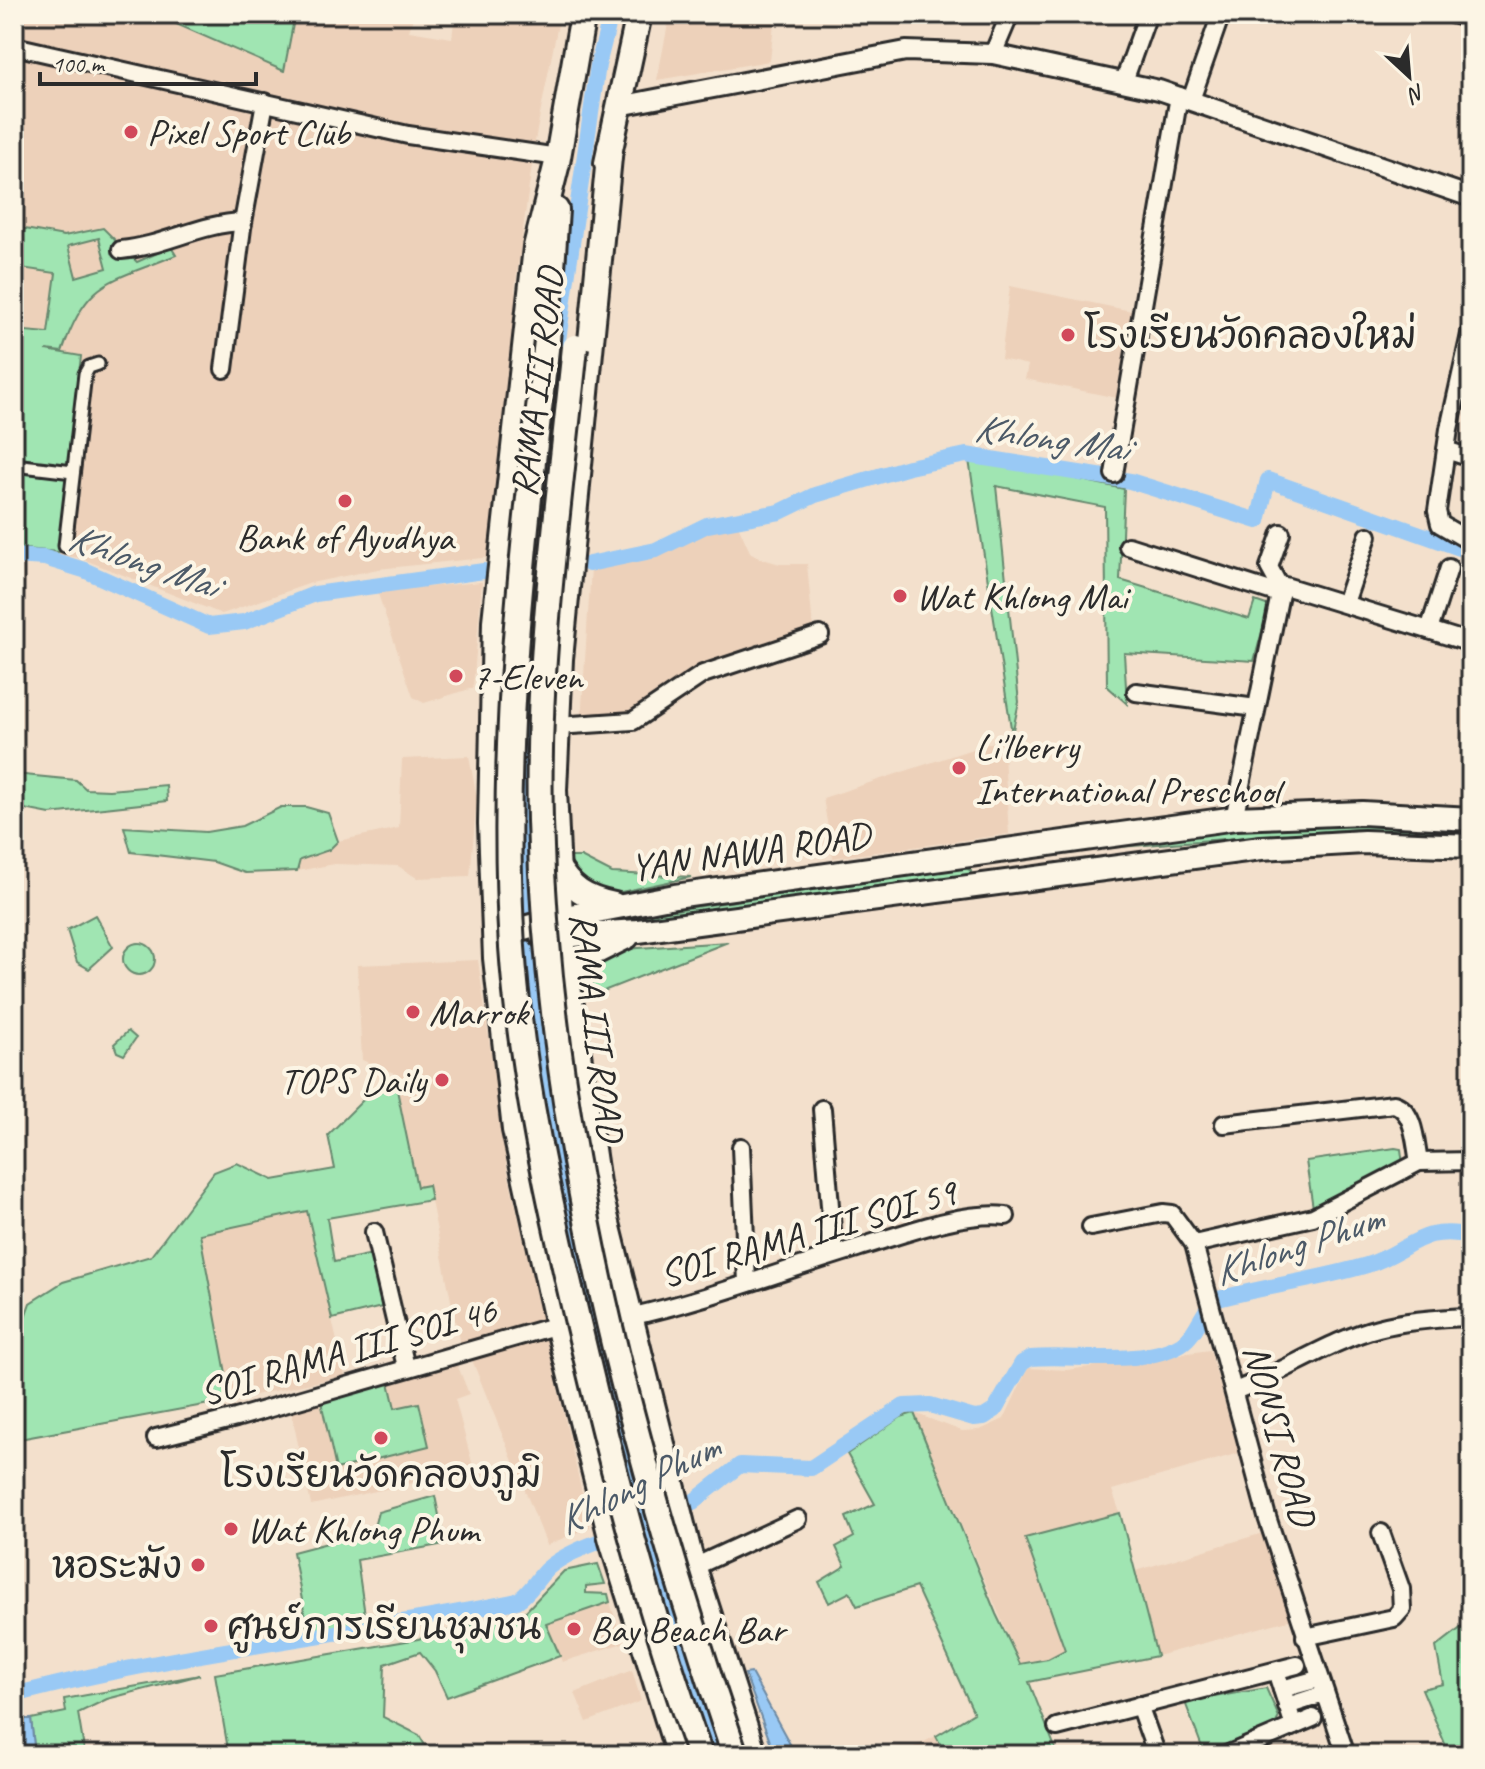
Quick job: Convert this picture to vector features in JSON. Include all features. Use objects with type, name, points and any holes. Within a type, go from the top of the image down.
[{"type":"main road","name":"RAMA III ROAD","points":[[583,14],[557,160],[536,247],[497,605],[491,791],[508,934],[501,1022],[527,1192],[558,1325],[612,1541],[679,1755]]},
{"type":"main road","name":"RAMA III ROAD","points":[[639,14],[589,247],[575,347],[544,659],[540,749],[544,891],[561,1060],[596,1255],[650,1483],[686,1612],[735,1755]]},
{"type":"main road","name":"RAMA III ROAD","points":[[610,147],[561,656],[554,790],[556,863],[551,929],[567,987],[597,1183],[629,1317],[676,1504],[754,1755]]},
{"type":"main road","name":"RAMA III ROAD","points":[[557,160],[555,251],[517,599],[510,700],[512,948],[522,1039],[546,1184],[620,1504],[674,1684],[700,1755]]},
{"type":"main road","points":[[491,791],[506,804],[523,808],[541,803],[554,790]]},
{"type":"main road","name":"YAN NAWA ROAD","points":[[551,929],[623,906],[1234,819],[1362,813],[1471,819]]},
{"type":"main road","name":"YAN NAWA ROAD","points":[[508,934],[551,929],[638,931],[1177,857],[1336,843],[1471,846]]},
{"type":"main road","points":[[991,853],[979,862],[981,868],[992,873],[1087,860],[1096,869]]},
{"type":"main road","points":[[556,863],[566,881],[580,893],[623,906]]},
{"type":"main road","points":[[567,987],[587,957],[638,931]]},
{"type":"main road","points":[[527,1192],[556,1170],[580,1171],[597,1183]]},
{"type":"street","points":[[993,54],[1010,14]]},
{"type":"street","points":[[1124,81],[1148,14]]},
{"type":"street","points":[[1114,474],[1185,98],[1221,14]]},
{"type":"street","points":[[1452,14],[1471,19]]},
{"type":"street","points":[[14,46],[408,135],[557,160]]},
{"type":"street","points":[[619,106],[906,51],[993,54],[1124,81],[1185,98],[1471,197]]},
{"type":"street","points":[[224,369],[243,222],[265,102]]},
{"type":"street","points":[[121,250],[164,243],[226,222],[243,222]]},
{"type":"street","points":[[1471,330],[1466,376],[1446,450],[1438,518],[1448,530],[1471,542]]},
{"type":"street","points":[[65,546],[85,374],[89,367],[98,364]]},
{"type":"street","points":[[1446,450],[1471,458]]},
{"type":"street","points":[[14,465],[73,472]]},
{"type":"street","points":[[1234,819],[1280,592],[1269,567],[1281,533]]},
{"type":"street","points":[[1345,603],[1368,536]]},
{"type":"street","points":[[1128,546],[1280,592],[1290,586],[1471,643]]},
{"type":"street","points":[[1429,630],[1449,568]]},
{"type":"street","points":[[557,726],[633,721],[703,674],[820,635]]},
{"type":"street","points":[[1136,692],[1256,708]]},
{"type":"street","points":[[1224,1124],[1394,1104],[1403,1107],[1409,1117],[1419,1162]]},
{"type":"street","points":[[822,1109],[834,1254]]},
{"type":"street","points":[[741,1147],[747,1283]]},
{"type":"street","points":[[1194,1244],[1313,1217],[1419,1162],[1471,1161]]},
{"type":"street","name":"NONSI ROAD","points":[[1091,1227],[1172,1214],[1194,1244],[1258,1487],[1321,1687],[1346,1755]]},
{"type":"street","name":"SOI RAMA III SOI 59","points":[[629,1317],[688,1304],[834,1254],[935,1226],[989,1215],[1006,1216]]},
{"type":"street","points":[[374,1232],[406,1367]]},
{"type":"street","points":[[1234,1391],[1270,1378],[1374,1328],[1420,1320],[1471,1317]]},
{"type":"street","name":"SOI RAMA III SOI 46","points":[[156,1438],[558,1325]]},
{"type":"street","points":[[694,1567],[798,1519]]},
{"type":"street","points":[[1305,1637],[1394,1618],[1402,1609],[1401,1589],[1381,1533]]},
{"type":"street","points":[[1057,1727],[1297,1665]]},
{"type":"street","points":[[1276,1671],[1294,1726]]},
{"type":"street","points":[[1282,1689],[1321,1687]]},
{"type":"street","points":[[1287,1706],[1321,1687]]},
{"type":"street","points":[[1139,1705],[1157,1755]]},
{"type":"street","points":[[1235,1753],[1313,1718]]},
{"type":"shaded area","points":[[14,14],[414,14],[409,31],[452,38],[455,14],[560,14],[536,135],[515,288],[519,326],[492,557],[378,569],[311,583],[222,614],[80,558],[14,548]]},
{"type":"shaded area","points":[[670,14],[775,14],[770,61],[657,80]]},
{"type":"shaded area","name":"โรงเรียนวัดคลองใหม่","points":[[1010,286],[1136,312],[1122,399],[1025,379],[1028,365],[1001,359]]},
{"type":"shaded area","points":[[737,523],[750,552],[759,558],[780,564],[807,564],[813,628],[633,715],[581,721],[591,568],[662,551],[699,531]]},
{"type":"shaded area","points":[[482,582],[473,688],[424,703],[413,697],[377,591]]},
{"type":"shaded area","name":"Li'lberry International Preschool","points":[[1003,739],[1009,834],[833,858],[823,798]]},
{"type":"shaded area","points":[[469,756],[477,798],[470,876],[417,878],[398,866],[335,864],[297,871],[300,860],[329,850],[338,841],[399,828],[402,759]]},
{"type":"shaded area","points":[[478,960],[507,1168],[590,1527],[547,1545],[470,1355],[460,1345],[428,1186],[417,1188],[394,1073],[362,1060],[357,965]]},
{"type":"shaded area","points":[[307,1211],[345,1376],[231,1400],[200,1234]]},
{"type":"shaded area","points":[[1210,1350],[1239,1453],[1112,1490],[1120,1513],[1025,1538],[1065,1650],[1048,1659],[1020,1664],[914,1413],[962,1431],[980,1430],[1004,1419],[1028,1368],[1067,1370]]},
{"type":"shaded area","name":"โรงเรียนวัดคลองภูมิ","points":[[455,1359],[469,1394],[455,1399],[474,1470],[311,1505],[290,1406]]},
{"type":"shaded area","points":[[1263,1533],[1292,1619],[1157,1656],[1135,1571]]},
{"type":"shaded area","name":"Bay Beach Bar","points":[[610,1602],[623,1643],[562,1662],[546,1624]]},
{"type":"shaded area","points":[[632,1670],[641,1701],[587,1722],[575,1693]]},
{"type":"shaded area","points":[[936,1736],[946,1755],[897,1755]]},
{"type":"green space","points":[[162,14],[295,14],[284,71],[167,20]]},
{"type":"green space","points":[[14,227],[64,236],[103,228],[137,262],[171,247],[176,255],[103,286],[81,310],[62,352],[46,350],[81,356],[59,552],[14,548],[14,330],[48,333],[56,273],[14,267]],"holes":[[[99,238],[107,268],[76,277],[68,246]]]},
{"type":"green space","points":[[969,460],[986,460],[1124,489],[1120,580],[1249,619],[1255,601],[1269,606],[1254,661],[1124,653],[1127,704],[1107,686],[1105,507],[996,486],[1019,702],[1012,734]]},
{"type":"green space","points":[[14,774],[76,780],[86,789],[166,785],[167,801],[50,814],[14,807]]},
{"type":"green space","points":[[281,807],[306,807],[328,813],[338,841],[329,850],[300,860],[297,871],[245,873],[214,862],[131,852],[124,827],[206,832],[242,826]]},
{"type":"green space","points":[[1356,821],[1471,829],[1471,836],[1356,829],[1092,849],[1271,826]]},
{"type":"green space","points":[[569,857],[581,857],[612,873],[691,877],[621,892],[594,890],[572,873]]},
{"type":"green space","points":[[966,868],[971,871],[970,877],[870,887],[624,921],[625,917]]},
{"type":"green space","points":[[95,915],[113,947],[89,969],[77,962],[67,930]]},
{"type":"green space","points":[[728,942],[596,994],[588,970],[589,963],[624,949]]},
{"type":"green space","points":[[139,943],[150,948],[155,959],[150,970],[139,975],[128,970],[123,959],[128,948]]},
{"type":"green space","points":[[128,1031],[136,1038],[124,1055],[117,1052],[114,1044]]},
{"type":"green space","points":[[396,1085],[417,1187],[428,1185],[431,1200],[327,1218],[334,1262],[373,1254],[386,1306],[332,1319],[307,1211],[200,1234],[231,1400],[14,1440],[16,1342],[30,1303],[63,1282],[151,1256],[214,1172],[237,1163],[273,1180],[335,1169],[328,1135],[367,1096]]},
{"type":"green space","points":[[1401,1149],[1403,1164],[1319,1209],[1313,1208],[1306,1161]]},
{"type":"green space","points":[[1463,1240],[1471,1242],[1471,1314],[1469,1314]]},
{"type":"green space","points":[[388,1378],[395,1408],[419,1403],[429,1446],[336,1469],[320,1397]]},
{"type":"green space","points":[[914,1413],[996,1614],[1020,1664],[1048,1659],[1065,1650],[1025,1538],[1120,1513],[1157,1656],[1029,1682],[1058,1755],[946,1755],[936,1736],[974,1713],[916,1587],[857,1606],[850,1592],[829,1603],[819,1582],[845,1566],[836,1547],[854,1537],[846,1517],[875,1504],[847,1454],[901,1417]]},
{"type":"green space","points":[[435,1496],[445,1544],[357,1560],[366,1622],[308,1632],[293,1552],[373,1531],[378,1512]]},
{"type":"green space","points":[[598,1564],[605,1584],[586,1586],[586,1593],[608,1594],[610,1602],[546,1624],[560,1656],[447,1697],[435,1671],[420,1652],[385,1664],[383,1717],[419,1735],[426,1747],[412,1755],[229,1755],[215,1674],[418,1639],[526,1611],[564,1571]]},
{"type":"green space","points":[[1471,1607],[1471,1744],[1448,1751],[1422,1689],[1443,1684],[1436,1647],[1463,1626]]},
{"type":"green space","points":[[200,1675],[107,1699],[78,1713],[85,1755],[35,1755],[31,1719],[66,1712],[64,1699]]},
{"type":"green space","points":[[1266,1688],[1279,1717],[1275,1725],[1205,1755],[1185,1702]]},
{"type":"water","points":[[751,1673],[796,1755],[775,1755],[745,1674]]},
{"type":"water","points":[[14,1698],[25,1719],[31,1719],[35,1755],[14,1755]]},
{"type":"waterway","points":[[557,347],[598,65],[611,14]]},
{"type":"waterway","name":"Khlong Mai","points":[[589,564],[656,550],[707,525],[780,512],[815,495],[909,467],[966,455],[1130,481],[1258,521],[1268,480],[1471,552]]},
{"type":"waterway","name":"Khlong Mai","points":[[14,556],[45,558],[84,570],[209,626],[244,622],[315,594],[484,571]]},
{"type":"waterway","points":[[526,668],[523,763],[525,906],[531,1001],[542,1091],[622,1449],[676,1642],[715,1755]]},
{"type":"waterway","name":"Khlong Phum","points":[[672,1511],[693,1502],[740,1465],[811,1468],[904,1406],[930,1405],[974,1418],[984,1417],[995,1410],[1022,1363],[1031,1358],[1128,1357],[1165,1351],[1186,1340],[1215,1300],[1367,1265],[1427,1236],[1453,1233],[1471,1236]]},
{"type":"waterway","name":"Khlong Phum","points":[[14,1695],[202,1655],[517,1601],[555,1562],[618,1534]]},
{"type":"place","name":"Pixel Sport Club","points":[[131,132]]},
{"type":"place","name":"โรงเรียนวัดคลองใหม่","points":[[1068,335]]},
{"type":"place","name":"Bank of Ayudhya","points":[[345,501]]},
{"type":"place","name":"Wat Khlong Mai","points":[[900,596]]},
{"type":"place","name":"7-Eleven","points":[[456,676]]},
{"type":"place","name":"Li'lberry International Preschool","points":[[959,768]]},
{"type":"place","name":"Marrok","points":[[413,1012]]},
{"type":"place","name":"TOPS Daily","points":[[442,1080]]},
{"type":"place","name":"โรงเรียนวัดคลองภูมิ","points":[[381,1438]]},
{"type":"place","name":"Wat Khlong Phum","points":[[231,1529]]},
{"type":"place","name":"หอระฆัง","points":[[198,1565]]},
{"type":"place","name":"ศูนย์การเรียนชุมชน","points":[[211,1626]]},
{"type":"place","name":"Bay Beach Bar","points":[[574,1629]]}]
